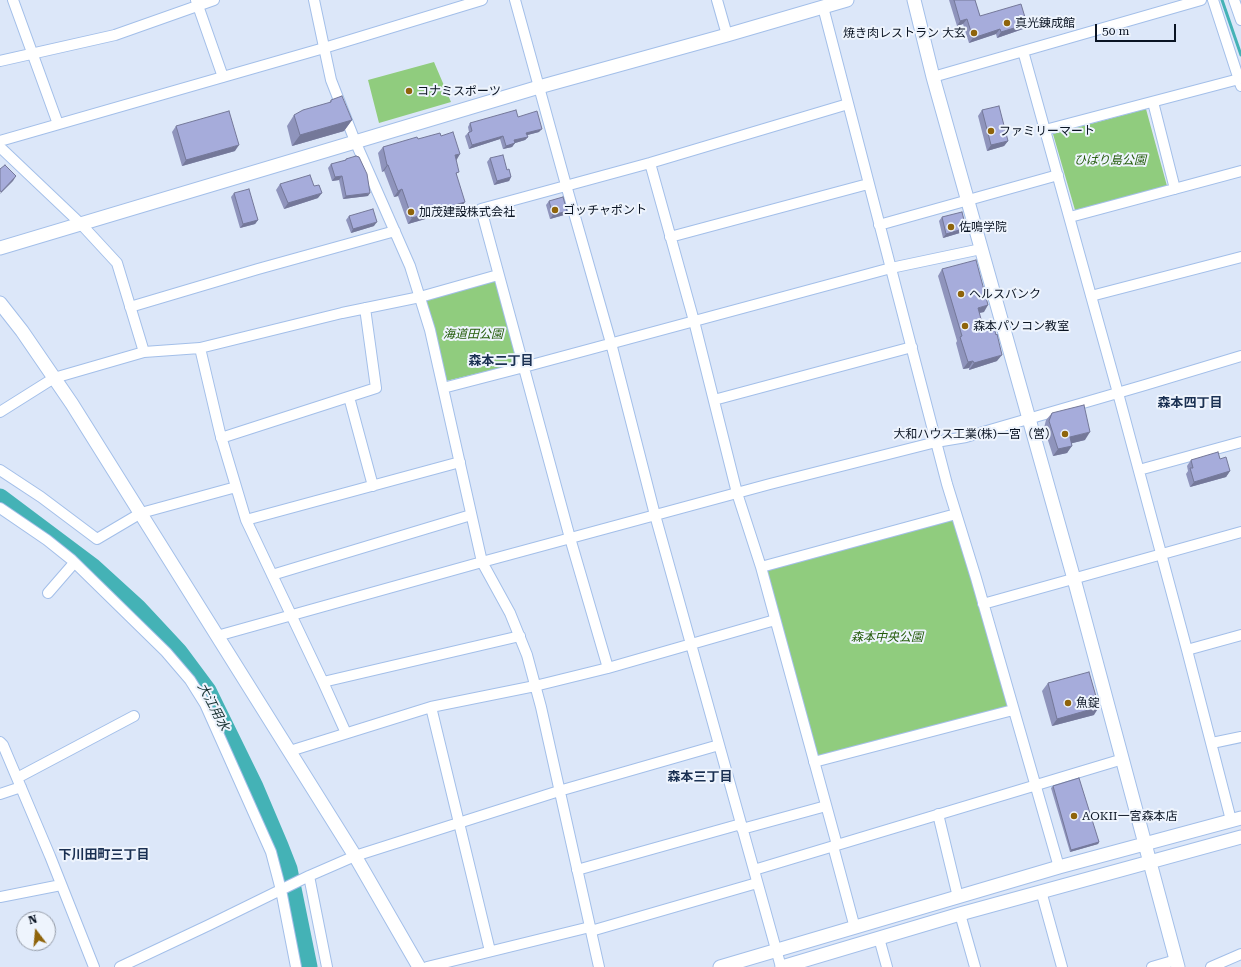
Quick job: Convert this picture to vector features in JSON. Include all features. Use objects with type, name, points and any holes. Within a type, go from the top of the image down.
[{"type":"street","points":[[13,0],[58,124]]},
{"type":"street","points":[[0,61],[115,35],[197,3],[214,0]]},
{"type":"street","points":[[314,0],[331,80],[355,141],[410,266],[430,330],[482,562],[510,613],[527,655],[599,967]]},
{"type":"street","points":[[0,141],[324,48],[482,0]]},
{"type":"street","points":[[515,0],[611,344],[655,515],[776,951],[782,967],[1041,891],[1241,837]]},
{"type":"street","points":[[717,0],[727,36]]},
{"type":"street","points":[[0,248],[539,87],[727,36],[847,0]]},
{"type":"street","points":[[914,0],[933,77],[1074,579],[1177,963],[1152,967]]},
{"type":"street","points":[[933,77],[1201,0]]},
{"type":"street","points":[[1045,130],[1153,102],[1240,83],[1213,0]]},
{"type":"street","points":[[1234,0],[1241,20]]},
{"type":"street","points":[[197,3],[223,77]]},
{"type":"street","points":[[823,7],[936,442],[1012,710],[1059,867]]},
{"type":"street","points":[[720,967],[1059,867],[1236,819],[1212,744],[1188,650],[1024,51]]},
{"type":"street","points":[[1153,102],[1175,189]]},
{"type":"street","points":[[608,668],[570,538],[498,275],[482,210],[566,185],[650,163],[848,104]]},
{"type":"street","points":[[0,147],[81,224],[117,263],[144,352]]},
{"type":"street","points":[[650,163],[694,321],[737,493],[761,567],[826,806],[855,928]]},
{"type":"street","points":[[1070,218],[1241,171]]},
{"type":"street","points":[[879,225],[1058,175]]},
{"type":"street","points":[[670,237],[868,184]]},
{"type":"street","points":[[130,307],[258,269],[395,231]]},
{"type":"street","points":[[443,388],[891,268],[981,249]]},
{"type":"street","points":[[1091,296],[1241,257]]},
{"type":"street","points":[[0,412],[54,378],[144,352],[200,348],[365,308],[420,297],[498,275]]},
{"type":"street","points":[[0,303],[22,331],[72,404],[141,513],[355,856],[419,967]]},
{"type":"street","points":[[221,438],[376,388],[365,308]]},
{"type":"street","points":[[714,400],[912,347]]},
{"type":"street","points":[[200,348],[221,438],[246,520],[346,733]]},
{"type":"street","points":[[218,636],[291,614],[737,493],[936,442],[966,437],[1241,356]]},
{"type":"street","points":[[349,396],[373,486]]},
{"type":"street","points":[[1139,470],[1241,442]]},
{"type":"street","points":[[246,520],[460,462]]},
{"type":"street","points":[[0,470],[41,497],[97,539],[141,513],[236,487]]},
{"type":"street","points":[[0,508],[47,540],[74,563],[166,652],[190,680],[205,704],[271,852],[282,890],[296,967]]},
{"type":"street","points":[[761,567],[956,514]]},
{"type":"street","points":[[272,575],[471,515]]},
{"type":"street","points":[[983,604],[1241,532]]},
{"type":"street","points":[[48,593],[74,563]]},
{"type":"street","points":[[290,751],[431,706],[535,686],[608,668],[775,620]]},
{"type":"street","points":[[1188,650],[1241,635]]},
{"type":"street","points":[[323,682],[520,636]]},
{"type":"street","points":[[431,706],[490,951]]},
{"type":"street","points":[[814,762],[1012,710]]},
{"type":"street","points":[[0,794],[134,716]]},
{"type":"street","points":[[1212,744],[1241,736]]},
{"type":"street","points":[[0,742],[3,745],[19,782],[94,967]]},
{"type":"street","points":[[120,967],[282,890],[306,877],[355,856],[559,792],[719,745]]},
{"type":"street","points":[[754,870],[1123,759]]},
{"type":"street","points":[[577,870],[742,826],[826,806]]},
{"type":"street","points":[[938,814],[958,898]]},
{"type":"street","points":[[306,877],[327,967]]},
{"type":"street","points":[[427,967],[490,951],[591,929],[757,883]]},
{"type":"street","points":[[0,897],[61,885]]},
{"type":"street","points":[[1041,891],[1062,967]]},
{"type":"street","points":[[960,914],[975,967]]},
{"type":"street","points":[[879,938],[887,967]]},
{"type":"street","points":[[1211,967],[1241,954]]},
{"type":"green space","name":"コナミスポーツ","points":[[434,62],[451,102],[379,123],[368,80]]},
{"type":"green space","name":"ひばり島公園","points":[[1146,109],[1167,186],[1075,210],[1053,134]]},
{"type":"green space","name":"海道田公園","points":[[496,281],[520,363],[446,381],[426,300]]},
{"type":"green space","name":"森本中央公園","points":[[956,514],[1013,710],[814,762],[765,566]]},
{"type":"building","points":[[954,0],[975,0],[980,16],[1021,4],[1027,24],[1001,32],[1000,29],[973,38],[967,19],[960,21]]},
{"type":"building","points":[[342,96],[352,120],[300,135],[294,115],[303,110],[331,102],[331,100]]},
{"type":"building","name":"ファミリーマート","points":[[999,106],[1008,141],[991,145],[982,110]]},
{"type":"building","points":[[516,110],[518,117],[537,111],[542,129],[526,133],[528,137],[514,140],[515,143],[506,146],[503,136],[472,145],[468,133],[472,131],[470,123]]},
{"type":"building","points":[[229,111],[239,145],[186,160],[176,126]]},
{"type":"building","points":[[453,132],[460,154],[455,155],[459,172],[456,173],[465,202],[412,218],[402,189],[398,191],[387,165],[383,147],[417,137],[418,139],[440,133],[441,136]]},
{"type":"building","points":[[503,155],[507,170],[509,169],[511,177],[497,181],[490,158]]},
{"type":"building","points":[[356,156],[359,157],[367,174],[370,193],[346,196],[342,176],[335,177],[331,164]]},
{"type":"building","points":[[5,165],[16,176],[1,192],[0,169]]},
{"type":"building","points":[[310,175],[314,186],[319,185],[322,193],[288,203],[280,184]]},
{"type":"building","points":[[249,189],[258,220],[243,224],[234,193]]},
{"type":"building","points":[[563,197],[567,211],[553,215],[549,201]]},
{"type":"building","points":[[373,209],[377,222],[353,229],[349,216]]},
{"type":"building","name":"佐鳴学院","points":[[962,212],[966,228],[946,234],[942,217]]},
{"type":"building","points":[[976,260],[988,305],[978,308],[984,330],[994,327],[1002,355],[974,363],[973,361],[968,362],[960,337],[962,336],[942,269]]},
{"type":"building","name":"大和ハウス工業(株)一宮（営）","points":[[1084,405],[1090,432],[1070,437],[1072,446],[1058,449],[1049,421],[1052,413]]},
{"type":"building","points":[[1218,452],[1220,459],[1226,457],[1230,471],[1194,482],[1190,468],[1193,468],[1191,460]]},
{"type":"building","name":"魚錠","points":[[1089,672],[1099,707],[1057,719],[1048,683]]},
{"type":"building","name":"AOKII一宮森本店","points":[[1079,778],[1099,842],[1071,850],[1053,786]]},
{"type":"waterway","points":[[1222,0],[1241,55]]},
{"type":"waterway","name":"大江用水","points":[[0,498],[92,567],[137,608],[178,652],[207,691],[254,787],[288,869],[308,967]]},
{"type":"place","name":"真光錬成館","points":[[1007,23]]},
{"type":"place","name":"焼き肉レストラン 大玄","points":[[974,33]]},
{"type":"place","name":"コナミスポーツ","points":[[409,91]]},
{"type":"place","name":"ファミリーマート","points":[[991,131]]},
{"type":"place","name":"ゴッチャポント","points":[[555,210]]},
{"type":"place","name":"加茂建設株式会社","points":[[411,212]]},
{"type":"place","name":"佐鳴学院","points":[[951,227]]},
{"type":"place","name":"ヘルスバンク","points":[[961,294]]},
{"type":"place","name":"森本パソコン教室","points":[[965,326]]},
{"type":"place","name":"大和ハウス工業(株)一宮（営）","points":[[1065,434]]},
{"type":"place","name":"魚錠","points":[[1068,703]]},
{"type":"place","name":"AOKII一宮森本店","points":[[1074,816]]},
{"type":"district","name":"森本二丁目","points":[[501,361]]},
{"type":"district","name":"森本四丁目","points":[[1190,403]]},
{"type":"district","name":"森本三丁目","points":[[700,777]]},
{"type":"district","name":"下川田町三丁目","points":[[104,855]]}]
